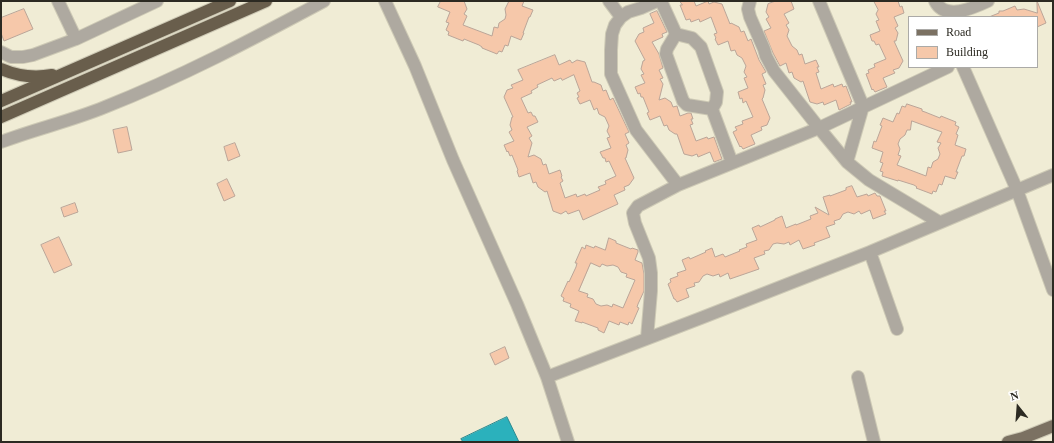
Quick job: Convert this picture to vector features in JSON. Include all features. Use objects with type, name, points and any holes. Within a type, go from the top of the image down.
[{"type":"highway","points":[[1,102],[230,1]]},
{"type":"highway","points":[[1,117],[266,1]]},
{"type":"highway","points":[[1,69],[27,76],[46,76],[65,73]]},
{"type":"main road","points":[[1008,442],[1024,440],[1053,426]]},
{"type":"street","points":[[58,1],[76,39]]},
{"type":"street","points":[[1,142],[104,108],[178,76],[255,38],[324,1]]},
{"type":"street","points":[[385,1],[415,66],[453,160],[517,304],[547,377],[568,442]]},
{"type":"street","points":[[609,1],[621,17]]},
{"type":"street","points":[[657,1],[628,12],[621,17],[615,25],[612,34],[611,74],[636,130],[678,185]]},
{"type":"street","points":[[661,1],[676,34]]},
{"type":"street","points":[[750,1],[748,9],[750,17],[766,56],[774,71],[847,162],[869,180],[939,222]]},
{"type":"street","points":[[819,1],[863,106],[847,162]]},
{"type":"street","points":[[935,1],[937,5],[944,10],[962,12],[988,1]]},
{"type":"street","points":[[935,1],[941,16]]},
{"type":"street","points":[[1,52],[11,57],[34,55],[76,39],[138,5],[154,2]]},
{"type":"street","points":[[676,34],[667,49],[666,54],[683,101],[687,105],[712,109]]},
{"type":"street","points":[[676,34],[692,38],[701,47],[717,92],[716,102],[712,109]]},
{"type":"street","points":[[647,338],[651,273],[649,258],[633,214],[638,206],[678,185],[819,128],[946,68]]},
{"type":"street","points":[[963,68],[1017,190],[1053,290]]},
{"type":"street","points":[[712,109],[732,163]]},
{"type":"street","points":[[547,377],[870,252],[1053,175]]},
{"type":"street","points":[[870,252],[897,329]]},
{"type":"street","points":[[858,377],[874,442]]},
{"type":"water","points":[[507,417],[519,442],[463,442],[461,439]]},
{"type":"building","points":[[441,1],[464,1],[467,9],[464,14],[467,16],[463,25],[492,36],[494,27],[498,28],[499,23],[505,19],[505,9],[509,1],[524,1],[522,6],[533,10],[521,40],[511,36],[508,46],[505,45],[502,52],[499,51],[497,54],[464,39],[463,41],[448,35],[449,32],[446,30],[449,23],[446,22],[450,12],[438,7]]},
{"type":"building","points":[[680,1],[694,1],[696,6],[708,1],[709,4],[714,2],[722,4],[730,24],[731,23],[739,27],[741,32],[744,31],[748,41],[751,39],[759,60],[766,72],[762,74],[766,84],[763,85],[765,90],[762,99],[770,118],[767,125],[761,127],[762,130],[751,135],[755,144],[743,149],[741,146],[740,147],[733,132],[737,130],[735,127],[743,124],[742,121],[753,117],[746,101],[743,103],[738,92],[748,88],[744,78],[747,77],[744,72],[746,66],[742,58],[737,55],[735,50],[731,51],[728,41],[718,45],[714,34],[717,33],[711,17],[700,22],[699,19],[691,22],[690,19],[686,20],[680,5],[682,5]]},
{"type":"building","points":[[776,1],[791,1],[794,9],[784,14],[789,23],[786,25],[789,30],[787,36],[799,55],[802,54],[805,64],[816,60],[819,67],[817,67],[819,72],[816,73],[821,89],[833,84],[834,87],[842,84],[843,87],[846,86],[852,102],[850,102],[851,104],[839,110],[836,100],[824,105],[823,102],[817,104],[810,102],[803,81],[801,82],[794,78],[792,72],[789,73],[786,63],[780,66],[764,31],[771,28],[766,19],[769,17],[766,12],[768,4]]},
{"type":"building","points":[[874,1],[898,1],[900,7],[902,6],[904,13],[894,17],[898,26],[895,28],[898,33],[896,41],[894,41],[903,61],[899,68],[893,70],[895,73],[883,78],[887,87],[875,92],[873,89],[872,90],[866,74],[869,73],[868,70],[875,67],[874,64],[886,59],[879,44],[876,45],[874,41],[872,41],[870,35],[880,31],[876,21],[879,20],[876,14],[878,10]]},
{"type":"building","points":[[1037,1],[1046,23],[1038,27],[1038,16],[992,16],[999,13],[999,11],[1015,6],[1017,10],[1024,9],[1037,13]]},
{"type":"building","points":[[24,9],[33,29],[4,41],[1,33],[1,18]]},
{"type":"building","points":[[657,11],[667,32],[662,34],[663,37],[652,42],[659,54],[663,68],[659,70],[663,78],[660,79],[663,84],[659,100],[665,98],[671,102],[673,107],[677,106],[680,116],[691,113],[693,124],[690,125],[696,141],[707,137],[708,139],[714,137],[722,159],[714,162],[710,152],[698,157],[697,154],[692,156],[684,154],[677,134],[669,130],[667,125],[664,126],[660,116],[650,120],[647,113],[649,112],[643,97],[641,97],[640,93],[638,94],[635,87],[645,83],[641,75],[644,74],[641,69],[643,61],[645,60],[635,41],[639,34],[644,32],[643,28],[654,23],[650,14]]},
{"type":"building","points":[[555,55],[559,65],[570,60],[572,63],[577,60],[585,62],[592,82],[601,85],[603,91],[606,90],[610,100],[613,98],[629,132],[625,134],[629,143],[626,145],[628,150],[625,158],[634,178],[629,185],[624,187],[625,190],[614,195],[618,204],[583,220],[579,210],[568,214],[566,211],[561,214],[553,211],[547,191],[545,192],[538,187],[536,182],[533,183],[530,173],[519,177],[512,155],[510,156],[504,145],[514,141],[509,132],[512,130],[510,125],[513,117],[504,97],[507,90],[513,88],[511,85],[523,80],[518,70]],"holes":[[[574,75],[580,91],[577,93],[579,97],[577,98],[580,104],[590,100],[594,110],[597,108],[599,114],[605,117],[609,126],[607,131],[610,137],[607,138],[611,148],[600,152],[603,158],[605,158],[606,162],[609,161],[616,176],[605,181],[606,184],[598,187],[600,190],[586,196],[585,194],[577,197],[576,194],[565,198],[560,183],[563,181],[560,170],[549,174],[546,164],[543,165],[541,159],[534,155],[528,157],[532,143],[529,138],[532,136],[527,127],[538,122],[531,112],[528,113],[521,98],[532,93],[531,91],[538,87],[537,85],[552,78],[554,81],[561,78],[562,80]]]},
{"type":"building","points":[[907,104],[922,109],[922,111],[940,118],[941,116],[956,122],[955,125],[959,127],[956,134],[958,135],[955,145],[966,149],[956,172],[958,172],[955,179],[945,176],[942,185],[939,184],[936,192],[933,191],[932,194],[916,188],[917,187],[914,185],[882,176],[883,172],[880,171],[883,163],[880,162],[883,152],[872,148],[882,126],[880,125],[883,118],[893,122],[897,113],[899,114],[902,106],[905,107]],"holes":[[[912,121],[942,132],[937,142],[941,143],[938,148],[940,154],[938,159],[933,162],[931,168],[928,167],[926,176],[897,165],[901,156],[898,155],[900,149],[898,144],[907,130],[910,130]]]},
{"type":"building","points":[[127,127],[132,150],[118,153],[113,130]]},
{"type":"building","points":[[235,143],[240,156],[228,161],[224,147]]},
{"type":"building","points":[[227,179],[235,196],[224,201],[217,184]]},
{"type":"building","points":[[852,186],[857,197],[867,194],[868,196],[875,193],[877,196],[880,196],[886,214],[873,219],[870,210],[861,214],[859,211],[854,214],[848,212],[843,214],[840,219],[834,221],[835,224],[826,227],[830,237],[814,243],[815,245],[803,249],[799,240],[790,245],[789,242],[784,244],[773,244],[769,250],[764,251],[765,254],[754,258],[759,269],[730,279],[728,273],[720,277],[719,274],[713,276],[707,274],[703,276],[699,282],[694,283],[695,286],[686,289],[689,297],[677,302],[674,299],[668,284],[671,282],[670,279],[678,276],[677,273],[686,270],[682,260],[689,257],[690,259],[712,248],[715,257],[723,254],[725,257],[740,251],[739,250],[747,247],[746,244],[757,240],[752,228],[759,225],[760,227],[782,216],[786,228],[811,219],[810,216],[818,213],[815,207],[829,215],[823,197],[846,190],[846,188]]},
{"type":"building","points":[[75,203],[78,212],[64,217],[61,208]]},
{"type":"building","points":[[59,237],[72,265],[54,273],[41,245]]},
{"type":"building","points":[[609,238],[616,241],[616,243],[638,250],[635,260],[642,263],[644,274],[644,291],[632,324],[629,322],[628,325],[620,322],[619,325],[609,321],[604,333],[598,330],[598,328],[575,321],[579,311],[570,307],[571,304],[563,301],[564,298],[561,296],[576,267],[577,263],[575,263],[582,247],[585,249],[586,245],[594,248],[595,246],[605,250]],"holes":[[[591,263],[600,267],[602,264],[607,266],[613,265],[618,267],[621,272],[627,274],[626,277],[635,280],[623,308],[613,304],[612,307],[607,305],[601,306],[596,304],[593,299],[587,297],[588,294],[579,291]]]},
{"type":"building","points":[[505,347],[509,358],[495,365],[490,354]]}]
